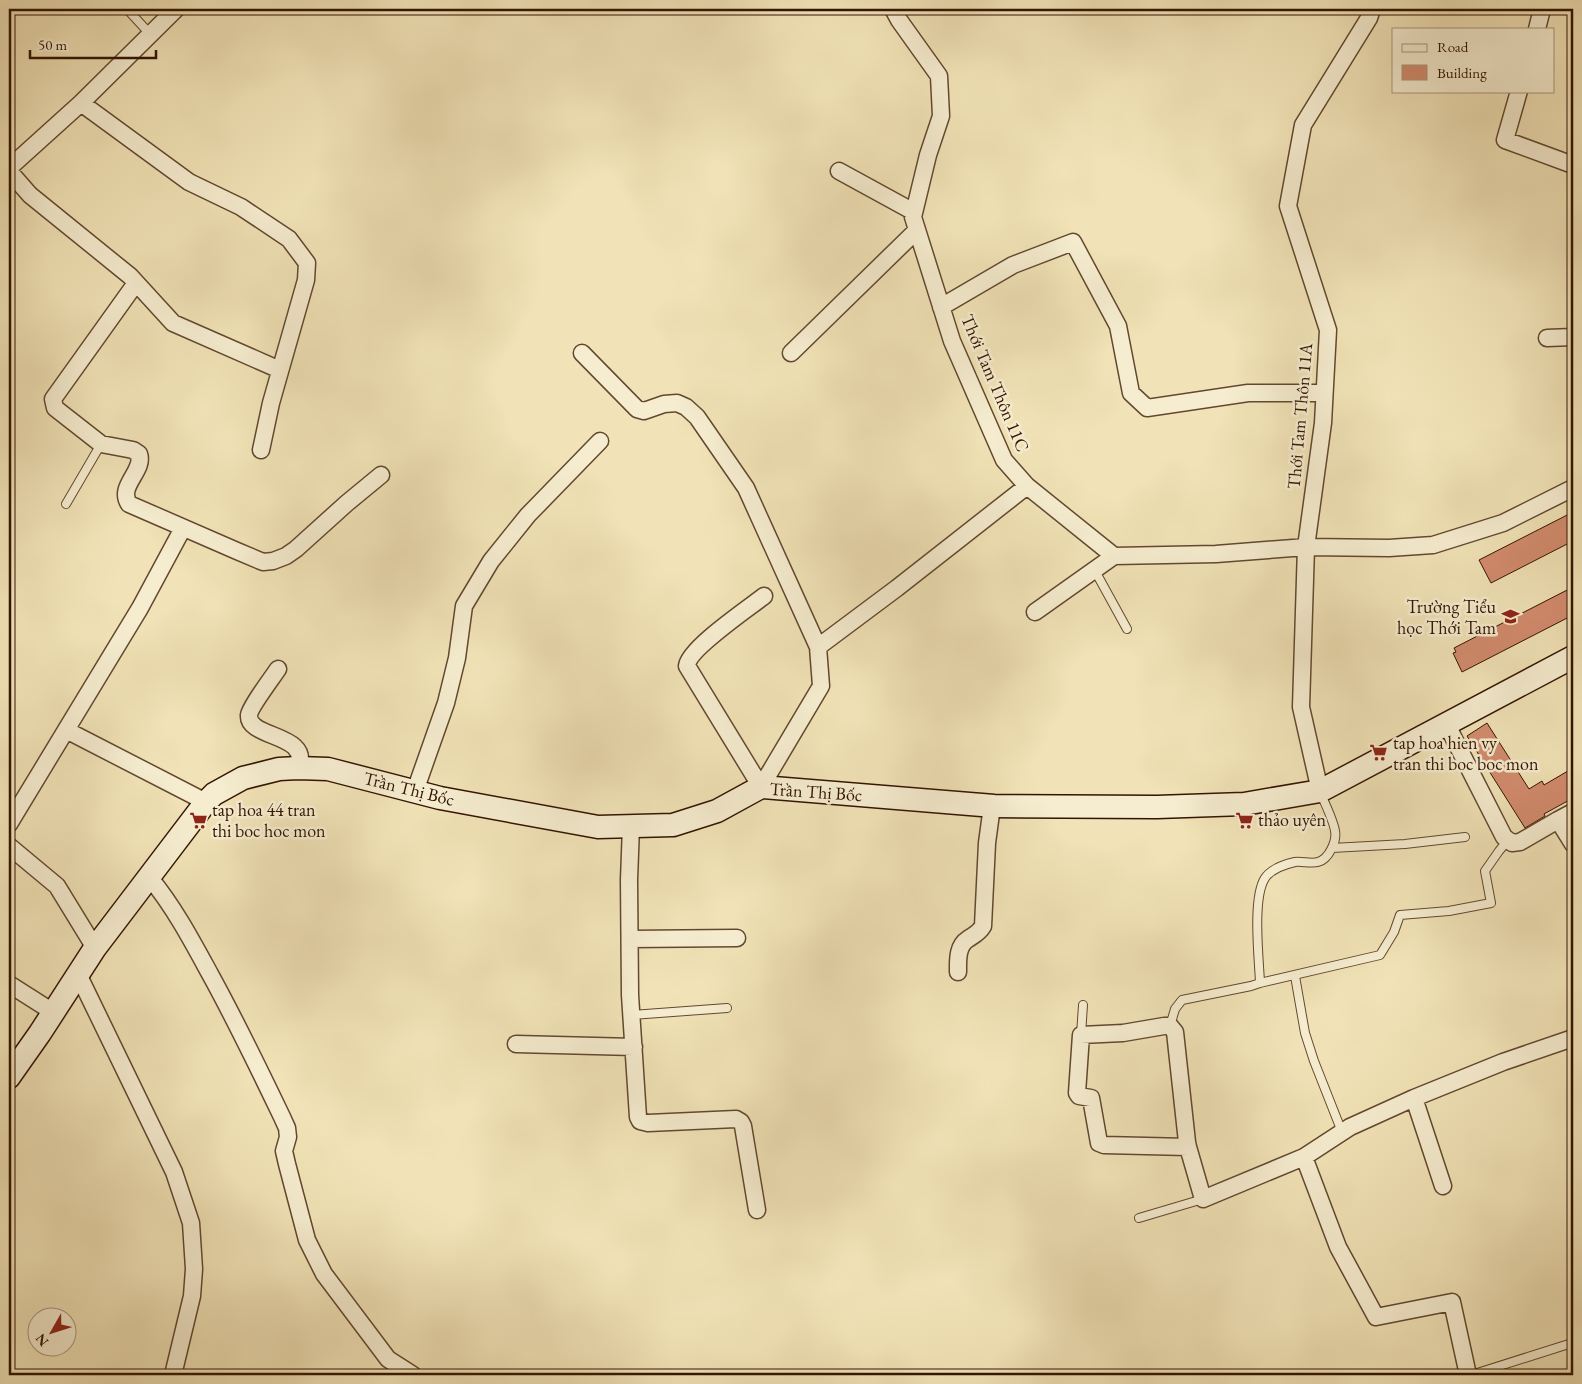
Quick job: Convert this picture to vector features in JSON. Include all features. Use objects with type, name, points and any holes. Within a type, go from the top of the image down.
[{"type":"street","points":[[176,9],[81,103],[9,169],[30,195],[130,276],[173,323],[280,370]]},
{"type":"street","name":"Thới Tam Thôn 11C","points":[[893,9],[939,76],[941,116],[928,155],[913,217],[952,341],[1004,460],[1027,486],[1114,556]]},
{"type":"street","name":"Thới Tam Thôn 11A","points":[[1320,791],[1301,707],[1306,547],[1323,423],[1328,330],[1288,206],[1303,125],[1369,18],[1372,9]]},
{"type":"street","points":[[1537,28],[1542,9]]},
{"type":"street","points":[[1519,92],[1505,140],[1573,165]]},
{"type":"street","points":[[81,103],[189,182],[241,207],[289,239],[307,263],[306,280],[271,403],[261,450]]},
{"type":"street","points":[[839,170],[914,212]]},
{"type":"street","points":[[791,353],[917,230]]},
{"type":"street","points":[[941,307],[1013,265],[1073,242],[1118,326],[1131,392],[1147,408],[1248,393],[1324,393]]},
{"type":"street","points":[[136,283],[53,399],[55,408],[101,444],[132,450],[139,454],[138,465],[125,491],[125,497],[129,504],[263,562],[273,561],[286,556],[296,549],[346,503],[381,475]]},
{"type":"street","points":[[1547,338],[1573,337]]},
{"type":"street","points":[[582,354],[637,409],[644,411],[664,404],[676,403],[686,407],[697,417],[746,488],[818,647],[822,686],[761,787],[687,666],[687,661],[701,645],[764,596]]},
{"type":"street","points":[[415,791],[446,703],[458,658],[464,606],[491,561],[528,515],[600,441]]},
{"type":"street","points":[[818,647],[1027,486]]},
{"type":"street","points":[[1035,612],[1114,556],[1216,554],[1306,547],[1389,548],[1433,545],[1503,523],[1573,488]]},
{"type":"street","points":[[9,824],[140,608],[183,528]]},
{"type":"street","name":"Trần Thị Bốc","points":[[9,1077],[95,948],[206,802],[214,794],[243,778],[279,769],[328,769],[440,798],[598,827],[673,825],[717,811],[761,787],[992,806],[1157,807],[1244,804],[1320,791],[1573,657]]},
{"type":"street","points":[[278,670],[252,708],[249,717],[251,723],[257,728],[298,749],[301,757],[298,768]]},
{"type":"street","points":[[1447,725],[1504,837],[1512,843],[1520,842],[1573,812]]},
{"type":"street","points":[[66,730],[206,802]]},
{"type":"street","points":[[958,972],[959,953],[962,945],[976,935],[983,926],[986,850],[992,806]]},
{"type":"street","points":[[1558,820],[1573,844]]},
{"type":"street","points":[[631,826],[629,880],[630,939],[638,1117],[640,1121],[648,1123],[736,1119],[741,1122],[756,1210]]},
{"type":"street","points":[[9,846],[57,886],[95,948]]},
{"type":"street","points":[[150,878],[161,891],[192,940],[224,998],[287,1128],[288,1137],[284,1154],[307,1240],[324,1274],[388,1359],[414,1375]]},
{"type":"street","points":[[630,939],[737,938]]},
{"type":"street","points":[[78,974],[174,1172],[192,1223],[194,1269],[192,1296],[173,1375]]},
{"type":"street","points":[[9,984],[53,1012]]},
{"type":"street","points":[[1188,1147],[1104,1145],[1099,1142],[1091,1098],[1077,1094],[1081,1035],[1123,1033],[1170,1026],[1176,1032],[1187,1142],[1203,1199],[1304,1157],[1350,1127],[1414,1098],[1503,1062],[1573,1038]]},
{"type":"street","points":[[516,1044],[634,1047]]},
{"type":"street","points":[[1414,1098],[1443,1186]]},
{"type":"street","points":[[1304,1157],[1338,1247],[1376,1317],[1452,1302],[1470,1375]]},
{"type":"lane","points":[[127,9],[150,34]]},
{"type":"lane","points":[[66,504],[101,444]]},
{"type":"lane","points":[[1094,569],[1126,629]]},
{"type":"lane","points":[[1260,983],[1257,909],[1266,877],[1278,868],[1295,862],[1319,862],[1327,856],[1332,848],[1336,831],[1320,791]]},
{"type":"lane","points":[[1332,848],[1405,844],[1466,837]]},
{"type":"lane","points":[[1170,1026],[1175,1009],[1182,1000],[1295,976],[1380,955],[1394,932],[1400,915],[1450,912],[1490,903],[1485,871],[1508,840]]},
{"type":"lane","points":[[1295,976],[1305,1033],[1342,1132]]},
{"type":"lane","points":[[1081,1035],[1084,1005]]},
{"type":"lane","points":[[632,1014],[727,1008]]},
{"type":"lane","points":[[1139,1218],[1203,1199]]},
{"type":"lane","points":[[1470,1375],[1572,1343]]},
{"type":"building","points":[[1573,512],[1573,541],[1491,583],[1479,560]]},
{"type":"building","points":[[1573,587],[1573,615],[1462,672],[1453,653],[1456,652],[1454,648]]},
{"type":"building","points":[[1487,723],[1529,789],[1542,781],[1544,785],[1573,768],[1573,798],[1544,814],[1545,816],[1525,828],[1467,736]]},
{"type":"place","name":"Trường Tiểu học Thới Tam","points":[[1510,617]]},
{"type":"place","name":"tap hoa hien vy tran thi boc boc mon","points":[[1379,753]]},
{"type":"place","name":"tap hoa 44 tran thi boc hoc mon","points":[[198,820]]},
{"type":"place","name":"thảo uyên","points":[[1244,820]]}]
